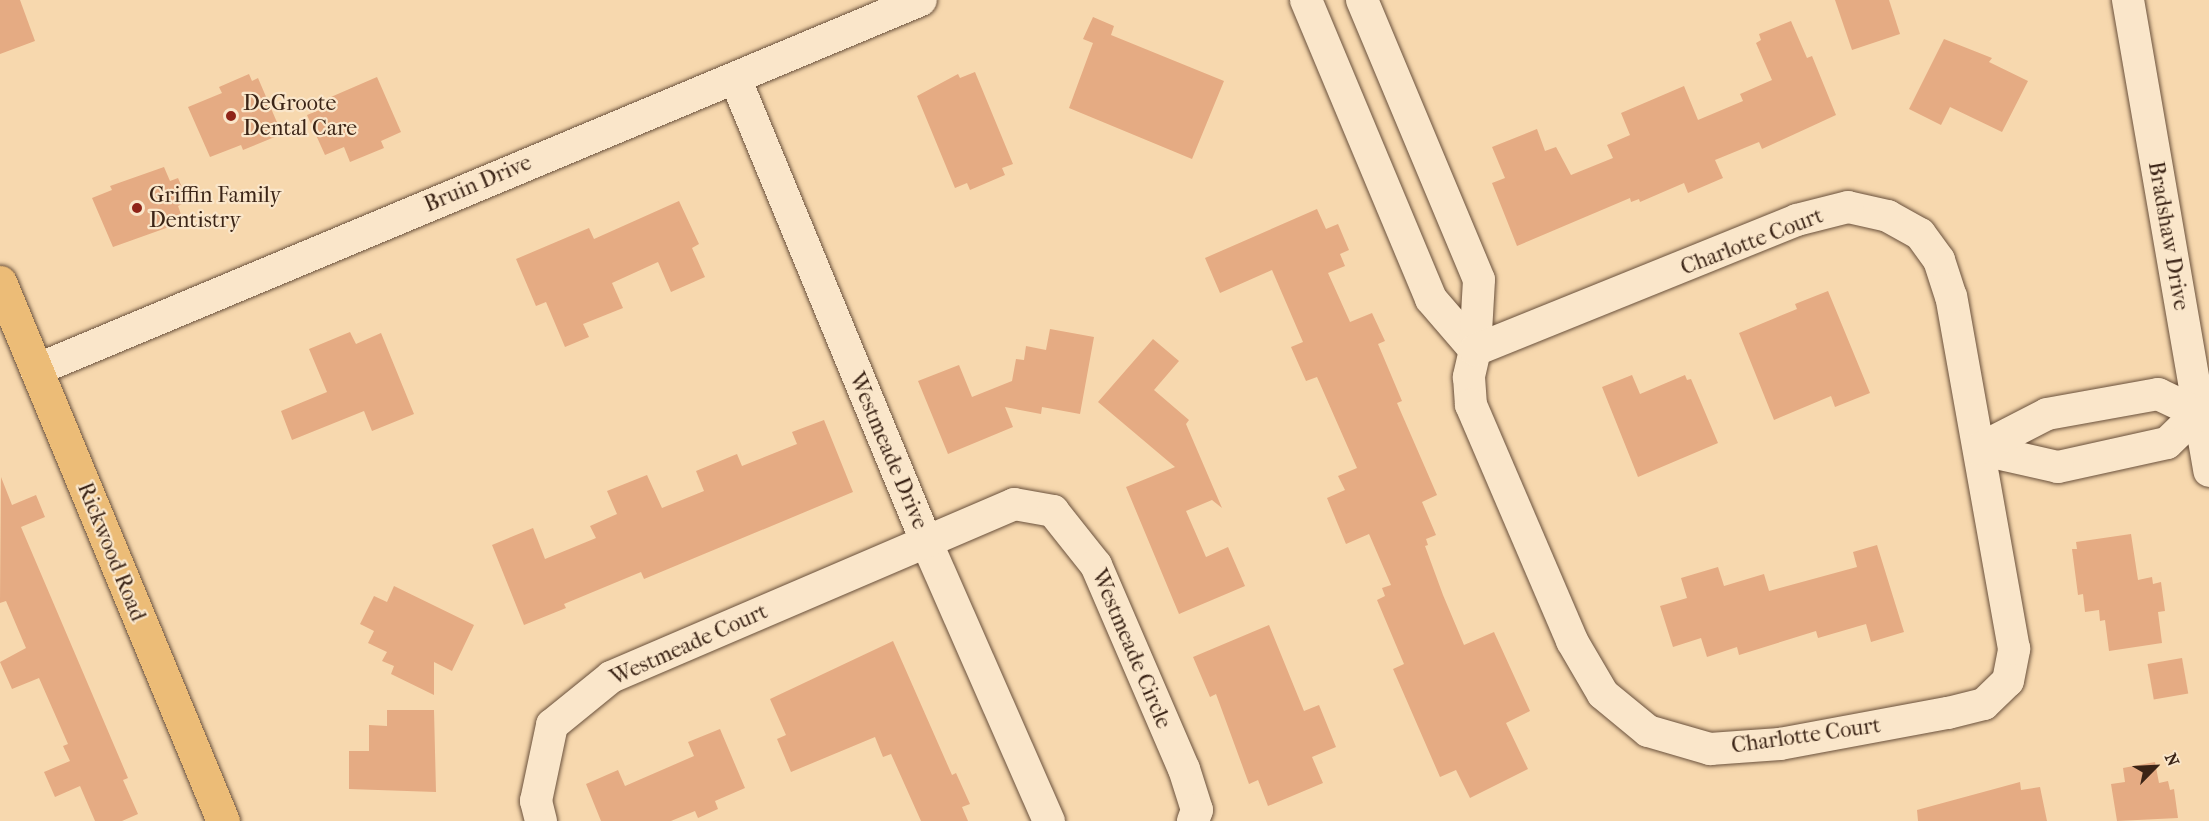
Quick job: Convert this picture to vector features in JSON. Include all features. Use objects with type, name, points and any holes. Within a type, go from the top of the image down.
[{"type":"main road","name":"Rickwood Road","points":[[4,302],[36,370],[223,821]]},
{"type":"street","name":"Bruin Drive","points":[[36,370],[921,0]]},
{"type":"street","points":[[1306,0],[1431,299],[1475,350]]},
{"type":"street","name":"Charlotte Court","points":[[1362,0],[1479,280],[1475,350],[1469,377],[1471,405],[1572,641],[1603,694],[1648,731],[1710,749],[1779,744],[1948,713],[1983,704],[2008,681],[2014,649],[1951,297],[1939,260],[1920,234],[1888,216],[1848,207],[1797,220],[1475,350]]},
{"type":"street","name":"Bradshaw Drive","points":[[2128,0],[2209,471]]},
{"type":"street","name":"Westmeade Drive","points":[[735,78],[926,541],[1049,821]]},
{"type":"street","points":[[2158,394],[2198,413],[2167,444],[2058,467],[1979,449],[2047,414],[2158,394]]},
{"type":"street","name":"Westmeade Circle","points":[[926,541],[1014,504],[1053,511],[1096,565],[1184,769],[1197,810],[1193,821]]},
{"type":"street","name":"Westmeade Court","points":[[541,821],[536,801],[552,725],[611,677],[926,541]]},
{"type":"building","points":[[0,0],[20,0],[35,41],[0,54]]},
{"type":"building","points":[[1835,0],[1889,0],[1900,34],[1852,50]]},
{"type":"building","points":[[1093,17],[1114,26],[1111,35],[1224,81],[1192,159],[1069,108],[1093,43],[1083,39]]},
{"type":"building","points":[[1791,21],[1807,58],[1812,56],[1836,115],[1762,149],[1759,142],[1715,160],[1723,178],[1688,193],[1684,183],[1640,202],[1639,199],[1631,202],[1630,198],[1517,246],[1492,183],[1505,178],[1492,147],[1537,129],[1545,151],[1556,147],[1571,175],[1613,158],[1607,145],[1630,135],[1621,113],[1684,86],[1698,120],[1743,101],[1740,94],[1772,80],[1756,43],[1761,40],[1759,34]]},
{"type":"building","points":[[1944,39],[1992,58],[1989,62],[2028,81],[2002,132],[1950,107],[1941,125],[1909,109]]},
{"type":"building","points":[[975,72],[1013,164],[1002,168],[1005,175],[970,190],[967,183],[955,188],[917,96],[958,74],[960,78]]},
{"type":"building","name":"DeGroote Dental Care","points":[[249,74],[252,81],[258,78],[282,134],[243,150],[241,145],[210,157],[188,107],[222,93],[219,87]]},
{"type":"building","points":[[377,77],[401,132],[381,141],[384,148],[350,162],[344,147],[325,155],[307,115],[327,107],[324,100]]},
{"type":"building","name":"Griffin Family Dentistry","points":[[164,167],[170,181],[178,178],[188,201],[178,206],[182,217],[167,224],[169,227],[113,247],[92,198],[112,190],[110,186]]},
{"type":"building","points":[[679,201],[699,244],[692,248],[705,277],[671,292],[658,262],[612,283],[623,308],[583,324],[589,337],[565,347],[546,302],[536,306],[516,259],[589,228],[594,239]]},
{"type":"building","points":[[1317,209],[1326,229],[1338,224],[1349,250],[1340,254],[1345,266],[1328,273],[1350,322],[1372,313],[1385,341],[1378,344],[1402,401],[1397,403],[1437,495],[1422,502],[1436,535],[1426,539],[1428,545],[1425,546],[1464,645],[1494,632],[1530,711],[1506,723],[1528,769],[1470,798],[1456,770],[1440,777],[1393,669],[1404,664],[1377,600],[1385,596],[1382,588],[1391,585],[1369,534],[1346,544],[1327,498],[1345,490],[1338,476],[1357,468],[1317,377],[1306,381],[1291,347],[1303,342],[1272,270],[1220,293],[1205,258]]},
{"type":"building","points":[[1828,291],[1870,393],[1835,407],[1831,396],[1774,420],[1739,333],[1797,309],[1795,304]]},
{"type":"building","points":[[1050,329],[1094,337],[1080,414],[1042,407],[1041,414],[1005,407],[1013,427],[948,454],[918,381],[959,365],[972,397],[1012,381],[1016,359],[1024,360],[1026,346],[1046,350]]},
{"type":"building","points":[[350,332],[356,344],[381,333],[414,414],[372,431],[364,411],[292,440],[281,411],[327,392],[309,349]]},
{"type":"building","points":[[1153,339],[1179,361],[1154,390],[1189,420],[1186,424],[1222,508],[1212,500],[1186,511],[1206,557],[1228,547],[1245,586],[1179,614],[1126,487],[1175,467],[1098,402]]},
{"type":"building","points":[[1632,375],[1640,394],[1685,375],[1687,380],[1691,379],[1718,443],[1638,477],[1602,387]]},
{"type":"building","points":[[824,420],[853,492],[644,579],[641,572],[564,604],[566,608],[524,625],[492,545],[533,528],[545,559],[596,538],[590,526],[617,514],[607,491],[647,475],[662,508],[704,491],[696,471],[737,454],[742,466],[797,444],[792,432]]},
{"type":"building","points":[[1,477],[12,505],[36,495],[45,517],[21,527],[128,778],[123,780],[138,814],[122,821],[95,821],[80,786],[55,797],[44,772],[70,761],[63,746],[68,744],[39,678],[12,689],[0,662],[26,648],[6,601],[0,603]]},
{"type":"building","points":[[2131,534],[2138,580],[2152,577],[2153,584],[2161,582],[2165,611],[2158,612],[2162,643],[2109,651],[2105,620],[2100,621],[2099,610],[2085,612],[2083,594],[2078,595],[2072,549],[2077,549],[2076,542]]},
{"type":"building","points":[[1877,545],[1904,632],[1871,642],[1866,624],[1818,638],[1816,631],[1739,655],[1737,647],[1707,657],[1701,638],[1673,647],[1660,606],[1687,598],[1681,578],[1718,567],[1724,586],[1764,574],[1769,591],[1857,567],[1853,552]]},
{"type":"building","points":[[394,586],[474,625],[452,671],[434,662],[434,695],[391,674],[394,666],[382,661],[387,652],[368,643],[374,631],[360,624],[374,596],[387,602]]},
{"type":"building","points":[[1269,625],[1304,711],[1319,705],[1336,747],[1312,757],[1323,783],[1268,806],[1258,780],[1249,784],[1216,694],[1210,697],[1193,657]]},
{"type":"building","points":[[893,641],[952,775],[956,773],[970,804],[962,807],[968,821],[921,821],[891,754],[883,757],[875,737],[791,772],[777,739],[786,735],[770,699]]},
{"type":"building","points":[[2182,658],[2188,693],[2154,700],[2148,664]]},
{"type":"building","points":[[387,710],[434,710],[436,792],[349,789],[349,751],[369,751],[369,725],[387,726]]},
{"type":"building","points":[[720,729],[745,788],[715,801],[718,809],[698,818],[695,811],[671,821],[601,821],[586,784],[618,770],[625,786],[694,756],[688,742]]},
{"type":"building","points":[[2155,762],[2159,783],[2168,781],[2170,790],[2174,789],[2178,818],[2117,821],[2111,784],[2125,782],[2123,768]]},
{"type":"building","points":[[2020,782],[2021,790],[2040,787],[2047,821],[1918,821],[1917,810]]},
{"type":"place","name":"DeGroote Dental Care","points":[[231,116]]},
{"type":"place","name":"Griffin Family Dentistry","points":[[137,208]]}]
